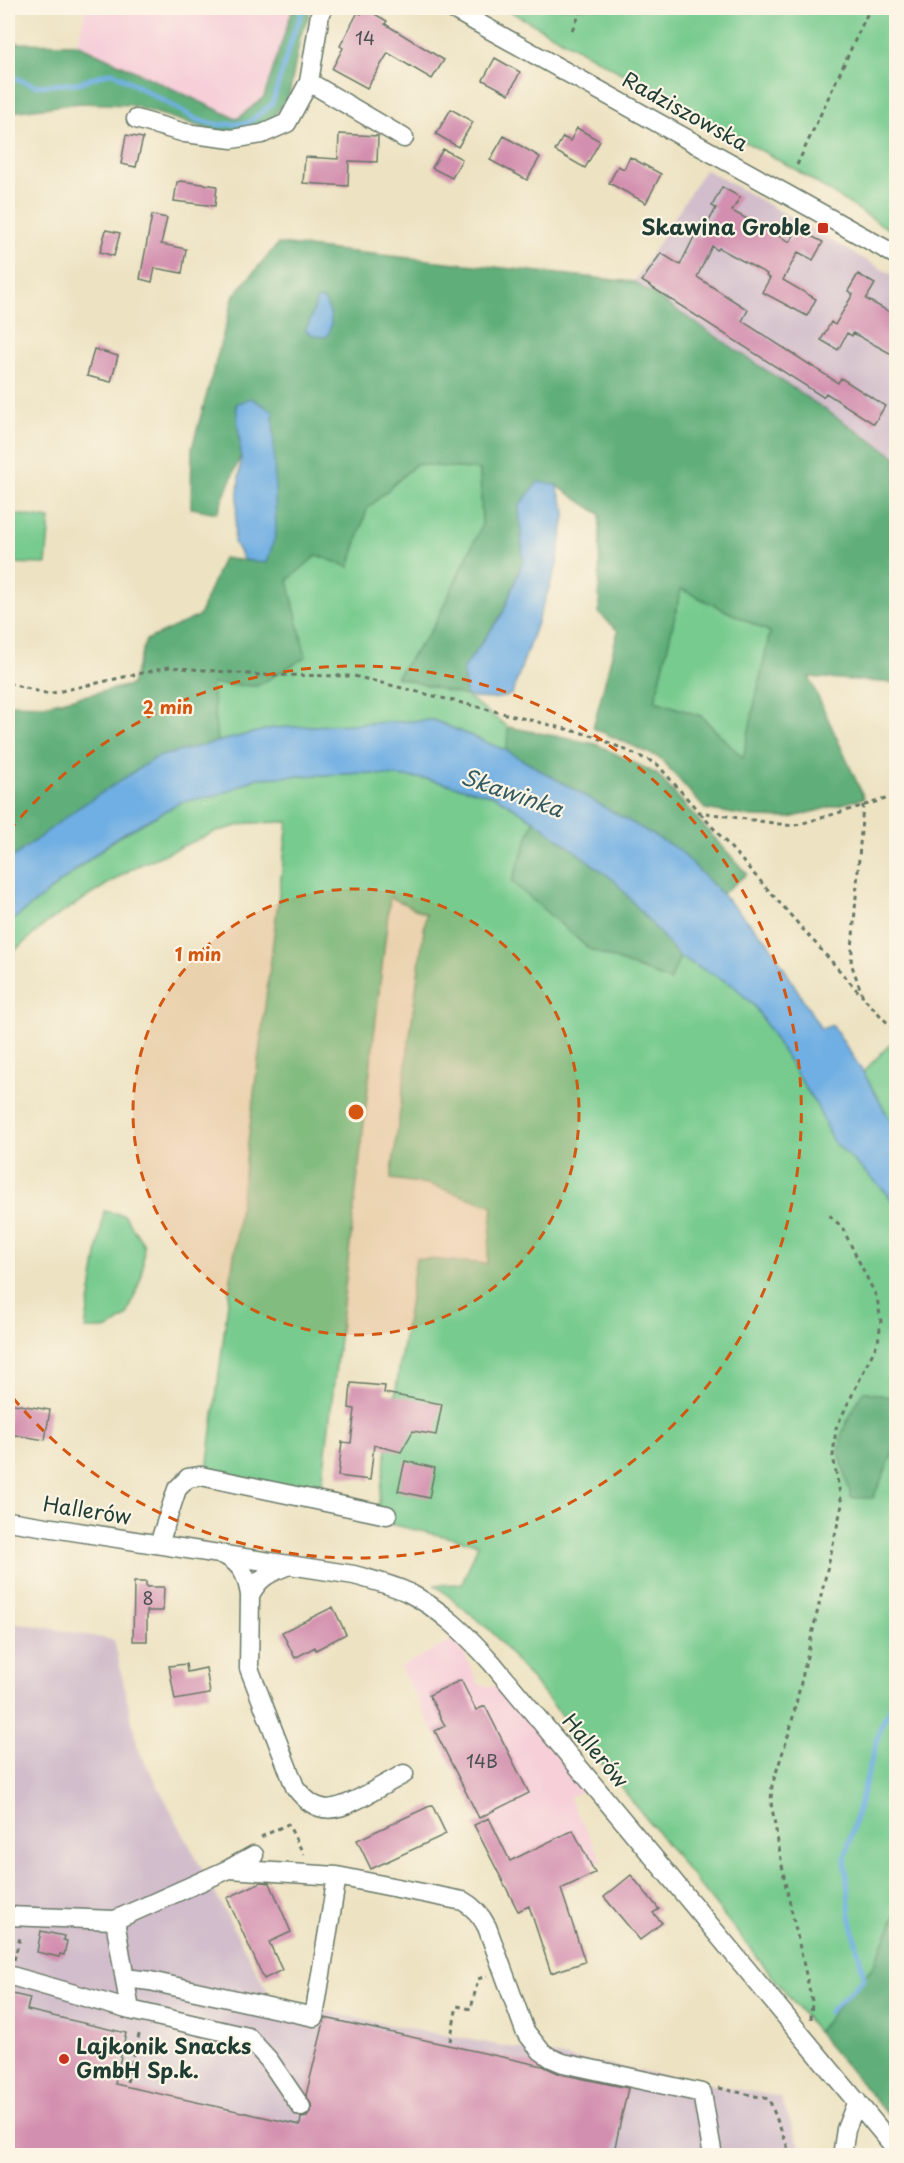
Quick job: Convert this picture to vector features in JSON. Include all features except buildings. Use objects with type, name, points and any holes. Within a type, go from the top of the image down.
[{"type":"street","points":[[136,119],[205,137],[232,139],[262,134],[287,123],[309,82],[320,14],[324,8]]},
{"type":"street","name":"Radziszowska","points":[[451,8],[897,255]]},
{"type":"street","points":[[309,82],[404,138]]},
{"type":"street","points":[[159,1544],[177,1489],[188,1478],[201,1476],[387,1515]]},
{"type":"street","name":"Hallerów","points":[[8,1521],[354,1575],[406,1592],[429,1605],[471,1639],[897,2149]]},
{"type":"street","points":[[222,1554],[242,1568],[248,1580],[250,1595],[249,1668],[295,1787],[304,1799],[316,1806],[330,1809],[342,1807],[404,1774]]},
{"type":"street","points":[[250,1595],[257,1582],[266,1575],[289,1565]]},
{"type":"street","points":[[15,1921],[115,1920],[229,1869],[255,1847]]},
{"type":"street","points":[[229,1869],[337,1876],[463,1901],[470,1905],[487,1927],[525,2031],[541,2051],[563,2063],[702,2093],[713,2156]]},
{"type":"street","points":[[125,1978],[150,1980],[314,2017],[337,1876]]},
{"type":"street","points":[[115,1920],[130,2010]]},
{"type":"street","points":[[9,1976],[130,2010],[248,2037],[269,2060],[301,2107]]},
{"type":"street","points":[[842,2155],[846,2129],[857,2100]]},
{"type":"path","points":[[572,30],[583,8]]},
{"type":"path","points":[[797,165],[870,8]]},
{"type":"path","points":[[8,685],[48,694],[169,667],[261,675],[354,676],[594,736],[657,764],[863,997],[897,1032]]},
{"type":"path","points":[[699,812],[794,826],[897,795]]},
{"type":"path","points":[[863,805],[851,963],[863,997]]},
{"type":"path","points":[[808,2042],[812,2001],[785,1882],[771,1802],[772,1785],[790,1730],[842,1504],[833,1456],[836,1428],[878,1342],[881,1321],[877,1298],[842,1227],[827,1213]]},
{"type":"path","points":[[255,1847],[288,1824],[303,1854],[314,1857]]},
{"type":"path","points":[[9,1976],[15,1921]]},
{"type":"path","points":[[450,2041],[457,2006],[471,2008],[478,1979],[503,1971]]},
{"type":"path","points":[[711,2087],[769,2099],[791,2156]]},
{"type":"shaded area","points":[[86,8],[293,8],[264,97],[237,119],[77,44]]},
{"type":"shaded area","points":[[705,169],[896,277],[896,457],[634,282]]},
{"type":"shaded area","points":[[8,1621],[114,1640],[138,1749],[271,1998],[368,2021],[780,2097],[804,2155],[8,2155]]},
{"type":"shaded area","points":[[457,1638],[479,1685],[502,1688],[585,1789],[569,1798],[602,1860],[524,1902],[400,1667]]},
{"type":"green space","points":[[293,8],[312,8],[301,34],[289,96],[268,124],[234,137],[130,105],[80,103],[12,112],[8,107],[8,43],[77,44],[237,119],[264,97]]},
{"type":"green space","points":[[504,8],[896,8],[896,234],[798,171]]},
{"type":"green space","points":[[278,244],[634,282],[896,457],[896,683],[809,677],[864,798],[790,818],[752,817],[705,809],[660,758],[593,728],[618,631],[599,613],[600,514],[556,485],[519,506],[523,561],[503,613],[463,669],[466,696],[396,677],[433,628],[482,525],[480,470],[416,464],[367,509],[349,567],[317,555],[288,580],[306,657],[257,686],[212,684],[217,742],[157,757],[78,808],[8,861],[8,704],[44,705],[131,685],[146,640],[199,616],[223,558],[267,563],[236,404],[241,455],[217,513],[191,508],[192,448],[234,295]],"holes":[[[681,589],[770,632],[743,758],[701,716],[655,701]]]},
{"type":"green space","points":[[416,464],[480,470],[482,525],[433,628],[396,677],[466,696],[508,727],[507,751],[433,720],[273,728],[217,742],[211,684],[257,686],[287,580],[317,555],[349,567],[367,509]]},
{"type":"green space","points":[[8,513],[50,519],[46,564],[8,563]]},
{"type":"green space","points":[[681,589],[770,632],[743,759],[701,716],[655,701]]},
{"type":"green space","points":[[508,727],[596,744],[657,774],[747,874],[722,894],[679,850],[507,751]]},
{"type":"green space","points":[[363,773],[428,779],[495,796],[534,820],[512,882],[670,980],[680,957],[733,985],[755,1007],[817,1106],[832,1140],[886,1192],[896,1206],[896,1410],[894,1398],[873,1498],[896,1446],[896,1913],[874,1965],[817,2032],[605,1767],[491,1631],[435,1585],[462,1584],[478,1544],[376,1521],[416,1258],[487,1264],[493,1206],[428,1184],[391,1179],[426,914],[390,897],[321,1495],[207,1470],[288,822],[249,823],[215,832],[133,868],[49,921],[8,956],[8,924],[117,838],[181,802],[219,795],[257,778]]},
{"type":"green space","points":[[534,820],[615,881],[680,957],[670,981],[589,949],[512,882]]},
{"type":"green space","points":[[896,1038],[896,1131],[863,1072]]},
{"type":"green space","points":[[104,1211],[124,1215],[144,1245],[142,1275],[127,1316],[108,1329],[85,1329]]},
{"type":"green space","points":[[863,1391],[894,1398],[896,1446],[873,1498],[851,1498],[839,1451],[843,1430]]},
{"type":"green space","points":[[896,1913],[896,2124],[817,2032],[874,1965]]},
{"type":"water","points":[[317,299],[324,300],[329,309],[331,323],[326,337],[305,331]]},
{"type":"water","points":[[251,398],[273,411],[276,533],[267,563],[244,560],[234,542],[241,455],[236,404]]},
{"type":"water","points":[[538,482],[556,485],[566,511],[556,568],[512,694],[489,699],[466,696],[463,669],[503,613],[523,561],[519,506]]},
{"type":"water","name":"Skawinka","points":[[433,720],[507,751],[679,850],[768,942],[821,1029],[832,1025],[863,1072],[896,1131],[896,1206],[886,1192],[832,1140],[817,1106],[755,1007],[733,985],[680,957],[615,881],[534,820],[495,796],[428,779],[363,773],[257,778],[219,795],[181,802],[117,837],[8,924],[8,861],[78,808],[157,757],[273,728]]},
{"type":"waterway","points":[[8,75],[36,86],[78,83],[112,72],[198,120],[219,125],[248,123],[272,104],[294,32],[304,8]]},
{"type":"waterway","points":[[829,2012],[864,1978],[850,1915],[845,1857],[881,1726],[896,1697]]},
{"type":"place","name":"Skawina Groble","points":[[823,228]]},
{"type":"place","name":"Lajkonik Snacks GmbH Sp.k.","points":[[64,2059]]}]
